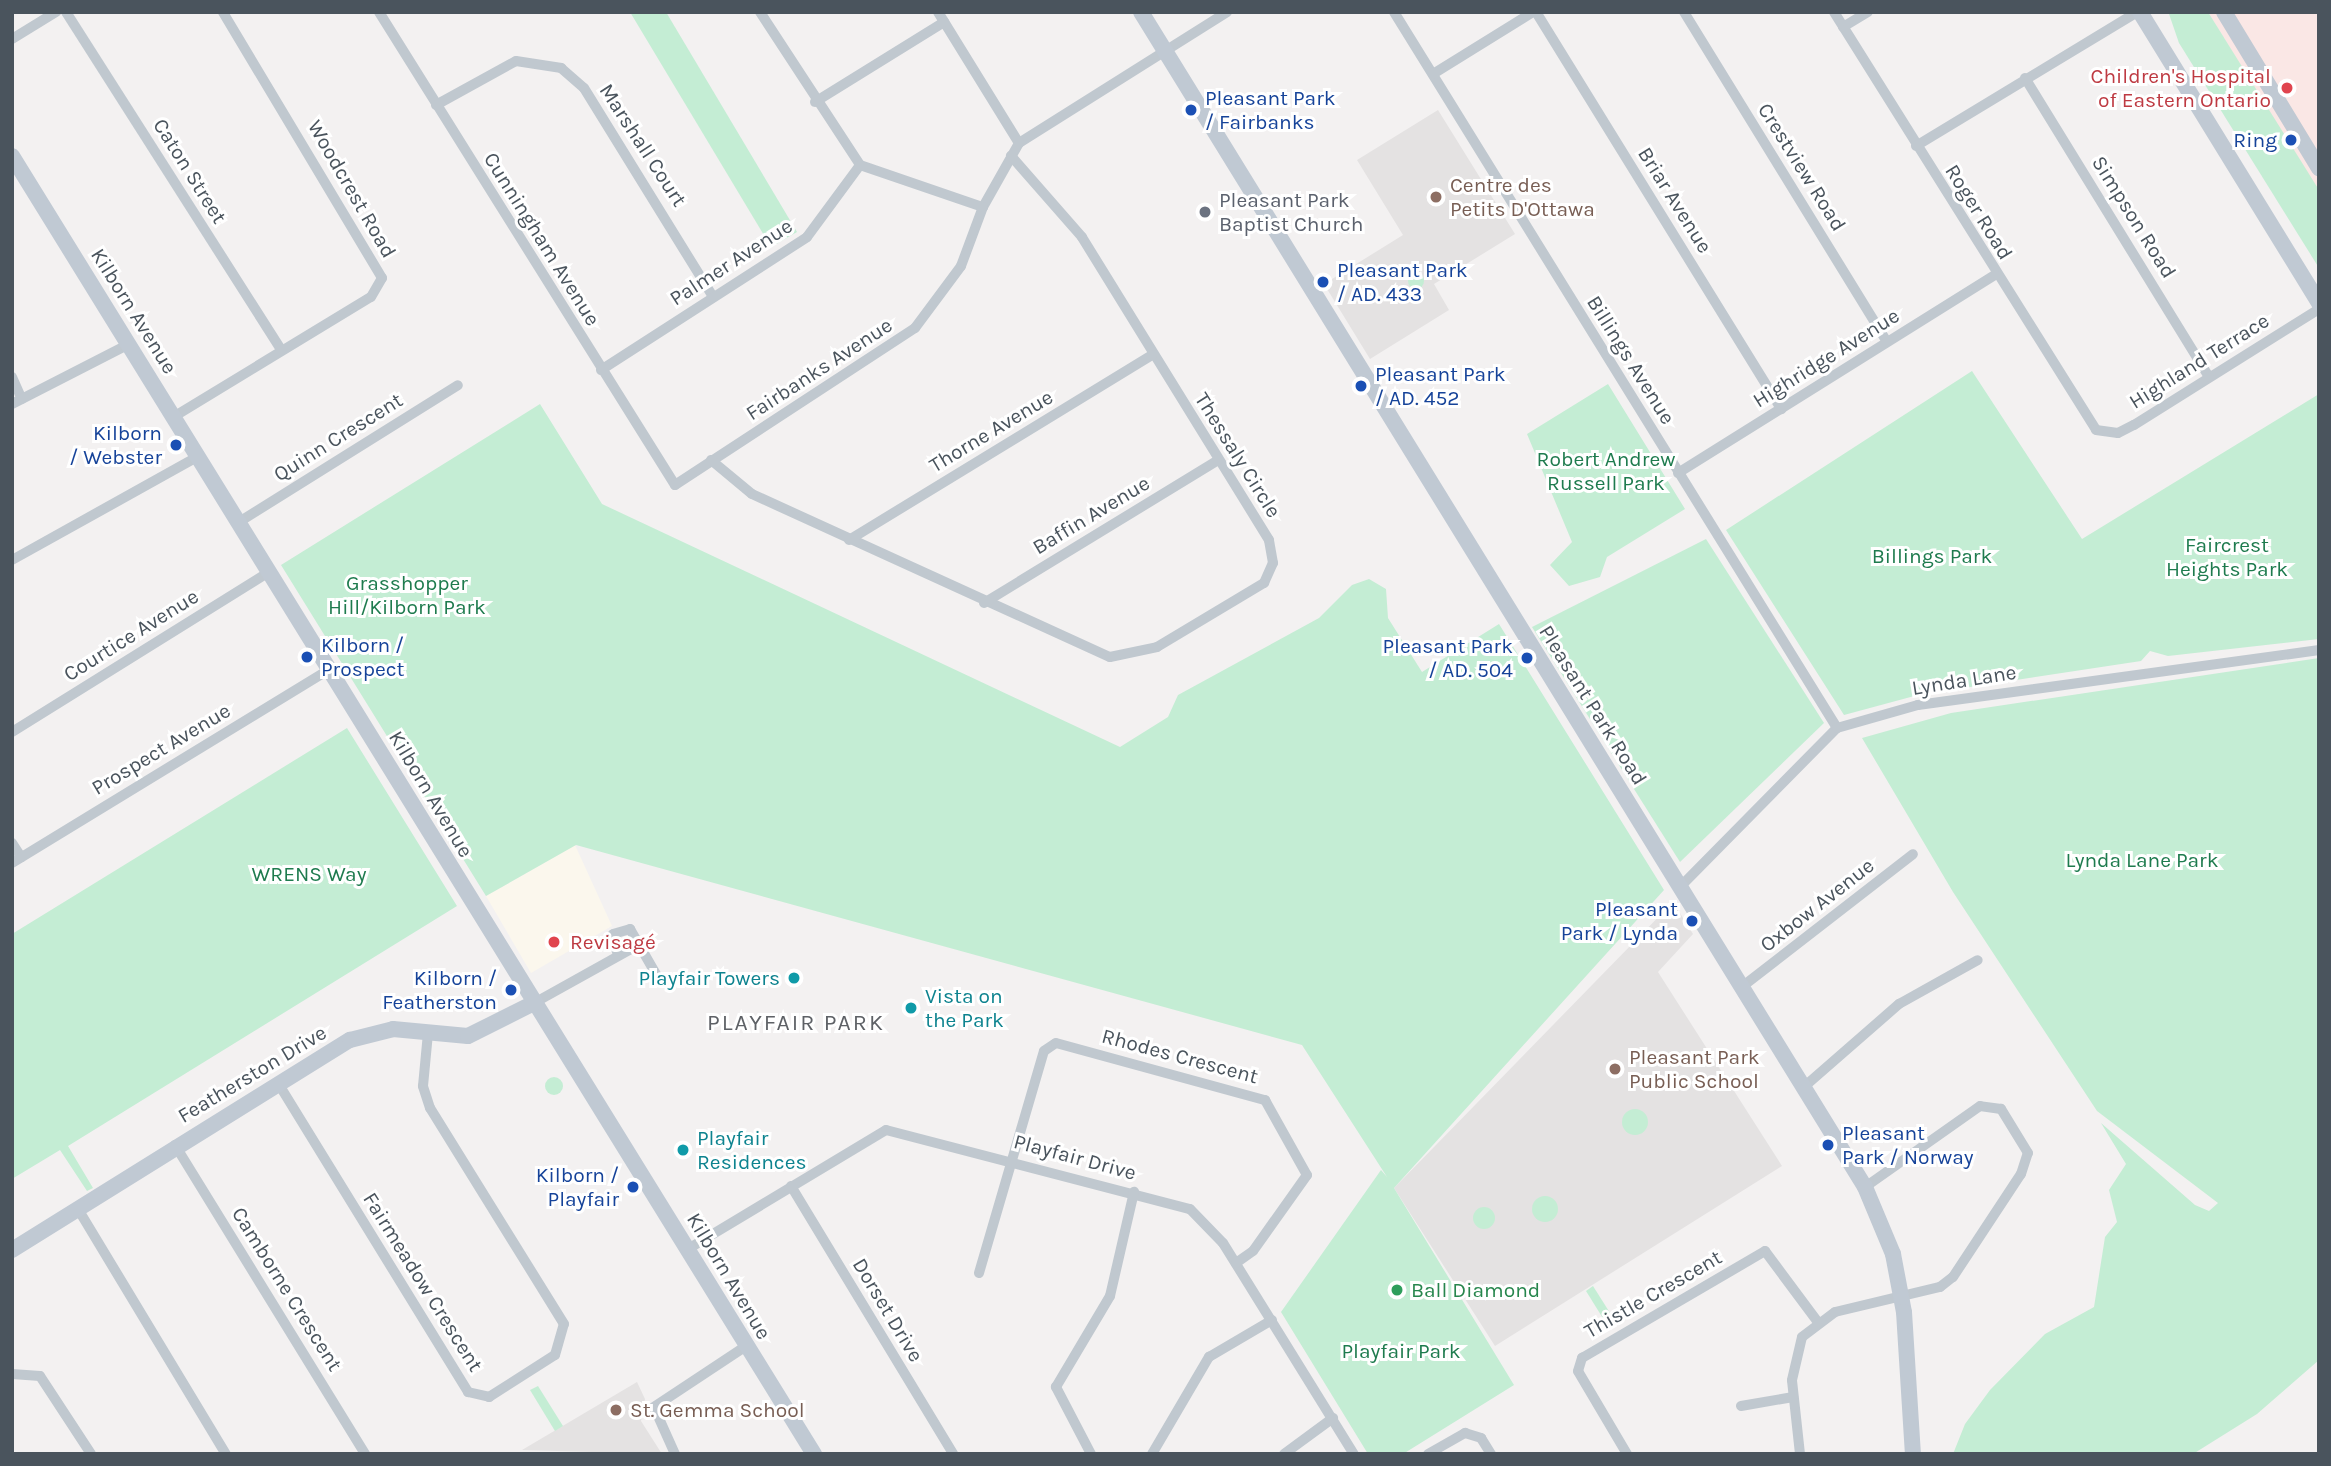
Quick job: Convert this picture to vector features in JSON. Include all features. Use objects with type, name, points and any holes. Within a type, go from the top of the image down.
[{"type":"street","points":[[12,39],[56,12]]},
{"type":"street","name":"Caton Street","points":[[66,12],[281,350]]},
{"type":"street","name":"Woodcrest Road","points":[[175,416],[371,297],[382,278],[223,12]]},
{"type":"street","name":"Cunningham Avenue","points":[[379,12],[675,485]]},
{"type":"street","points":[[760,12],[815,102],[860,165],[983,207]]},
{"type":"street","name":"Pleasant Park Road","points":[[1141,12],[1865,1187],[1893,1254],[1901,1297],[1913,1454]]},
{"type":"street","name":"Fairbanks Avenue","points":[[675,485],[915,328],[961,266],[983,207],[1019,143],[1227,12]]},
{"type":"street","name":"Billings Avenue","points":[[1394,12],[1837,728]]},
{"type":"street","points":[[1433,74],[1535,12]]},
{"type":"street","name":"Briar Avenue","points":[[1535,12],[1781,409]]},
{"type":"street","name":"Crestview Road","points":[[1684,12],[1886,342]]},
{"type":"street","name":"Roger Road","points":[[1834,12],[1995,275],[2096,430]]},
{"type":"street","points":[[1843,27],[1868,12]]},
{"type":"street","points":[[1916,146],[2138,12],[2319,303]]},
{"type":"street","points":[[2224,12],[2319,168]]},
{"type":"street","points":[[815,102],[941,17],[1019,143]]},
{"type":"street","name":"Marshall Court","points":[[436,105],[516,61],[561,68],[584,88],[712,295]]},
{"type":"street","name":"Simpson Road","points":[[2025,78],[2209,376]]},
{"type":"street","name":"Kilborn Avenue","points":[[12,156],[200,456],[534,1003],[814,1454]]},
{"type":"street","name":"Thessaly Circle","points":[[711,460],[752,494],[1088,651],[1134,656],[1264,583],[1273,563],[1269,540],[1152,355],[1082,237],[1011,156]]},
{"type":"street","name":"Palmer Avenue","points":[[601,370],[712,295],[807,237],[860,165]]},
{"type":"street","name":"Highridge Avenue","points":[[1678,473],[1995,275]]},
{"type":"street","name":"Highland Terrace","points":[[2096,430],[2126,429],[2319,309]]},
{"type":"street","points":[[12,377],[17,402],[129,344]]},
{"type":"street","name":"Thorne Avenue","points":[[849,540],[1152,355]]},
{"type":"street","name":"Quinn Crescent","points":[[239,522],[458,385]]},
{"type":"street","points":[[12,560],[200,456]]},
{"type":"street","name":"Baffin Avenue","points":[[984,603],[1218,460]]},
{"type":"street","name":"Courtice Avenue","points":[[12,732],[271,571]]},
{"type":"street","name":"Lynda Lane","points":[[1681,886],[1837,728],[1918,705],[2319,650]]},
{"type":"street","name":"Prospect Avenue","points":[[17,860],[330,668]]},
{"type":"street","points":[[12,843],[17,860]]},
{"type":"street","name":"Oxbow Avenue","points":[[1743,986],[1913,854]]},
{"type":"street","points":[[617,952],[611,938],[622,928],[638,945],[657,976]]},
{"type":"street","points":[[534,1003],[617,952],[638,945]]},
{"type":"street","points":[[1805,1086],[1899,1004],[1978,960]]},
{"type":"street","name":"Featherston Drive","points":[[12,1250],[175,1145],[371,1031],[468,1036],[534,1003]]},
{"type":"street","name":"Fairmeadow Crescent","points":[[278,1083],[468,1392],[489,1397],[555,1355],[564,1324],[430,1108],[423,1086],[428,1033]]},
{"type":"street","name":"Rhodes Crescent","points":[[1014,1160],[1049,1044],[1258,1094],[1304,1161],[1307,1175],[1253,1251],[1236,1262]]},
{"type":"street","points":[[1800,1454],[1793,1397],[1793,1365],[1817,1321],[1901,1297],[1953,1277],[2021,1174],[2028,1153],[2001,1109],[1980,1106],[1865,1187]]},
{"type":"street","name":"Playfair Drive","points":[[688,1249],[886,1130],[1014,1160],[1190,1209],[1209,1222],[1236,1262],[1354,1454]]},
{"type":"street","name":"Camborne Crescent","points":[[175,1145],[365,1454]]},
{"type":"street","points":[[979,1273],[1014,1160]]},
{"type":"street","name":"Dorset Drive","points":[[791,1186],[953,1454]]},
{"type":"street","points":[[1091,1454],[1056,1387],[1110,1296],[1134,1192]]},
{"type":"street","points":[[78,1209],[226,1454]]},
{"type":"street","name":"Thistle Crescent","points":[[1627,1454],[1578,1371],[1582,1358],[1765,1251],[1817,1321]]},
{"type":"street","points":[[1152,1454],[1209,1357],[1272,1320]]},
{"type":"street","points":[[675,1454],[656,1421],[654,1407],[661,1399],[746,1346]]},
{"type":"street","points":[[12,1374],[40,1376],[91,1454]]},
{"type":"street","points":[[1741,1406],[1793,1397]]},
{"type":"street","points":[[1284,1454],[1333,1418]]},
{"type":"street","points":[[1428,1454],[1465,1433],[1481,1438],[1491,1454]]},
{"type":"shaded area","name":"Children's Hospital of Eastern Ontario","points":[[2208,12],[2319,12],[2319,193]]},
{"type":"shaded area","name":"Centre des Petits D'Ottawa","points":[[1438,110],[1515,234],[1434,284],[1449,310],[1370,359],[1324,284],[1403,235],[1357,160]]},
{"type":"shaded area","points":[[575,845],[612,926],[531,973],[486,896]]},
{"type":"shaded area","name":"Pleasant Park Public School","points":[[1673,902],[1693,934],[1658,972],[1782,1166],[1495,1346],[1394,1188]]},
{"type":"shaded area","name":"St. Gemma School","points":[[637,1382],[645,1399],[641,1421],[662,1454],[522,1450]]},
{"type":"green space","points":[[630,12],[666,12],[797,232],[771,247]]},
{"type":"green space","points":[[2208,12],[2319,190],[2319,268],[2179,43],[2169,14]]},
{"type":"green space","points":[[1413,273],[1419,273],[1424,281],[1422,287],[1413,289],[1408,284],[1408,278]]},
{"type":"green space","name":"Billings Park","points":[[1972,371],[2082,539],[2319,394],[2319,639],[2168,656],[2150,651],[2141,661],[1918,695],[1844,715],[1726,530]]},
{"type":"green space","name":"Robert Andrew Russell Park","points":[[1608,384],[1685,509],[1607,557],[1600,577],[1569,586],[1550,565],[1572,542],[1527,434]]},
{"type":"green space","points":[[540,404],[602,504],[1120,747],[1168,717],[1178,695],[1319,618],[1352,585],[1369,579],[1386,589],[1388,618],[1422,672],[1499,624],[1664,890],[1394,1188],[1514,1385],[1403,1454],[1368,1454],[1281,1312],[1381,1170],[1387,1177],[1302,1045],[576,845],[486,896],[281,565]]},
{"type":"green space","points":[[1706,539],[1824,723],[1680,862],[1532,627]]},
{"type":"green space","name":"Lynda Lane Park","points":[[2319,658],[2319,1360],[2257,1414],[2193,1454],[1953,1454],[1965,1424],[1990,1390],[2045,1334],[2094,1307],[2105,1237],[2117,1222],[2109,1190],[2126,1164],[2101,1123],[2195,1205],[2209,1211],[2218,1203],[2097,1111],[1953,892],[1862,738],[1951,713]]},
{"type":"green space","name":"WRENS Way","points":[[347,728],[457,906],[68,1146],[93,1188],[87,1191],[60,1150],[12,1179],[12,934]]},
{"type":"green space","points":[[554,1077],[560,1080],[563,1086],[560,1092],[554,1095],[548,1092],[545,1086],[548,1080]]},
{"type":"green space","points":[[1635,1109],[1644,1113],[1648,1122],[1644,1131],[1635,1135],[1626,1131],[1622,1122],[1626,1113]]},
{"type":"green space","points":[[1545,1196],[1554,1200],[1558,1209],[1554,1218],[1545,1222],[1536,1218],[1532,1209],[1536,1200]]},
{"type":"green space","points":[[1484,1207],[1492,1210],[1495,1218],[1492,1226],[1484,1229],[1476,1226],[1473,1218],[1476,1210]]},
{"type":"green space","points":[[1593,1286],[1617,1324],[1609,1328],[1586,1291]]},
{"type":"green space","points":[[538,1386],[563,1426],[555,1431],[530,1390]]},
{"type":"place","name":"Children's Hospital of Eastern Ontario","points":[[2287,88]]},
{"type":"place","name":"Pleasant Park / Fairbanks","points":[[1191,110]]},
{"type":"place","name":"Ring","points":[[2291,140]]},
{"type":"place","name":"Centre des Petits D'Ottawa","points":[[1436,197]]},
{"type":"place","name":"Pleasant Park Baptist Church","points":[[1205,212]]},
{"type":"place","name":"Pleasant Park / AD. 433","points":[[1323,282]]},
{"type":"place","name":"Pleasant Park / AD. 452","points":[[1361,386]]},
{"type":"place","name":"Kilborn / Webster","points":[[176,445]]},
{"type":"place","name":"Kilborn / Prospect","points":[[307,657]]},
{"type":"place","name":"Pleasant Park / AD. 504","points":[[1527,658]]},
{"type":"place","name":"Pleasant Park / Lynda","points":[[1692,921]]},
{"type":"place","name":"Revisagé","points":[[554,942]]},
{"type":"place","name":"Playfair Towers","points":[[794,978]]},
{"type":"place","name":"Kilborn / Featherston","points":[[511,990]]},
{"type":"place","name":"Vista on the Park","points":[[911,1008]]},
{"type":"place","name":"Pleasant Park Public School","points":[[1615,1069]]},
{"type":"place","name":"Pleasant Park / Norway","points":[[1828,1145]]},
{"type":"place","name":"Playfair Residences","points":[[683,1150]]},
{"type":"place","name":"Kilborn / Playfair","points":[[633,1187]]},
{"type":"place","name":"Ball Diamond","points":[[1397,1290]]},
{"type":"place","name":"St. Gemma School","points":[[616,1410]]},
{"type":"district","name":"PLAYFAIR PARK","points":[[796,1023]]},
{"type":"park label","name":"Faircrest Heights Park","points":[[2227,557]]},
{"type":"park label","name":"Grasshopper Hill/Kilborn Park","points":[[407,595]]},
{"type":"park label","name":"Playfair Park","points":[[1401,1351]]}]
